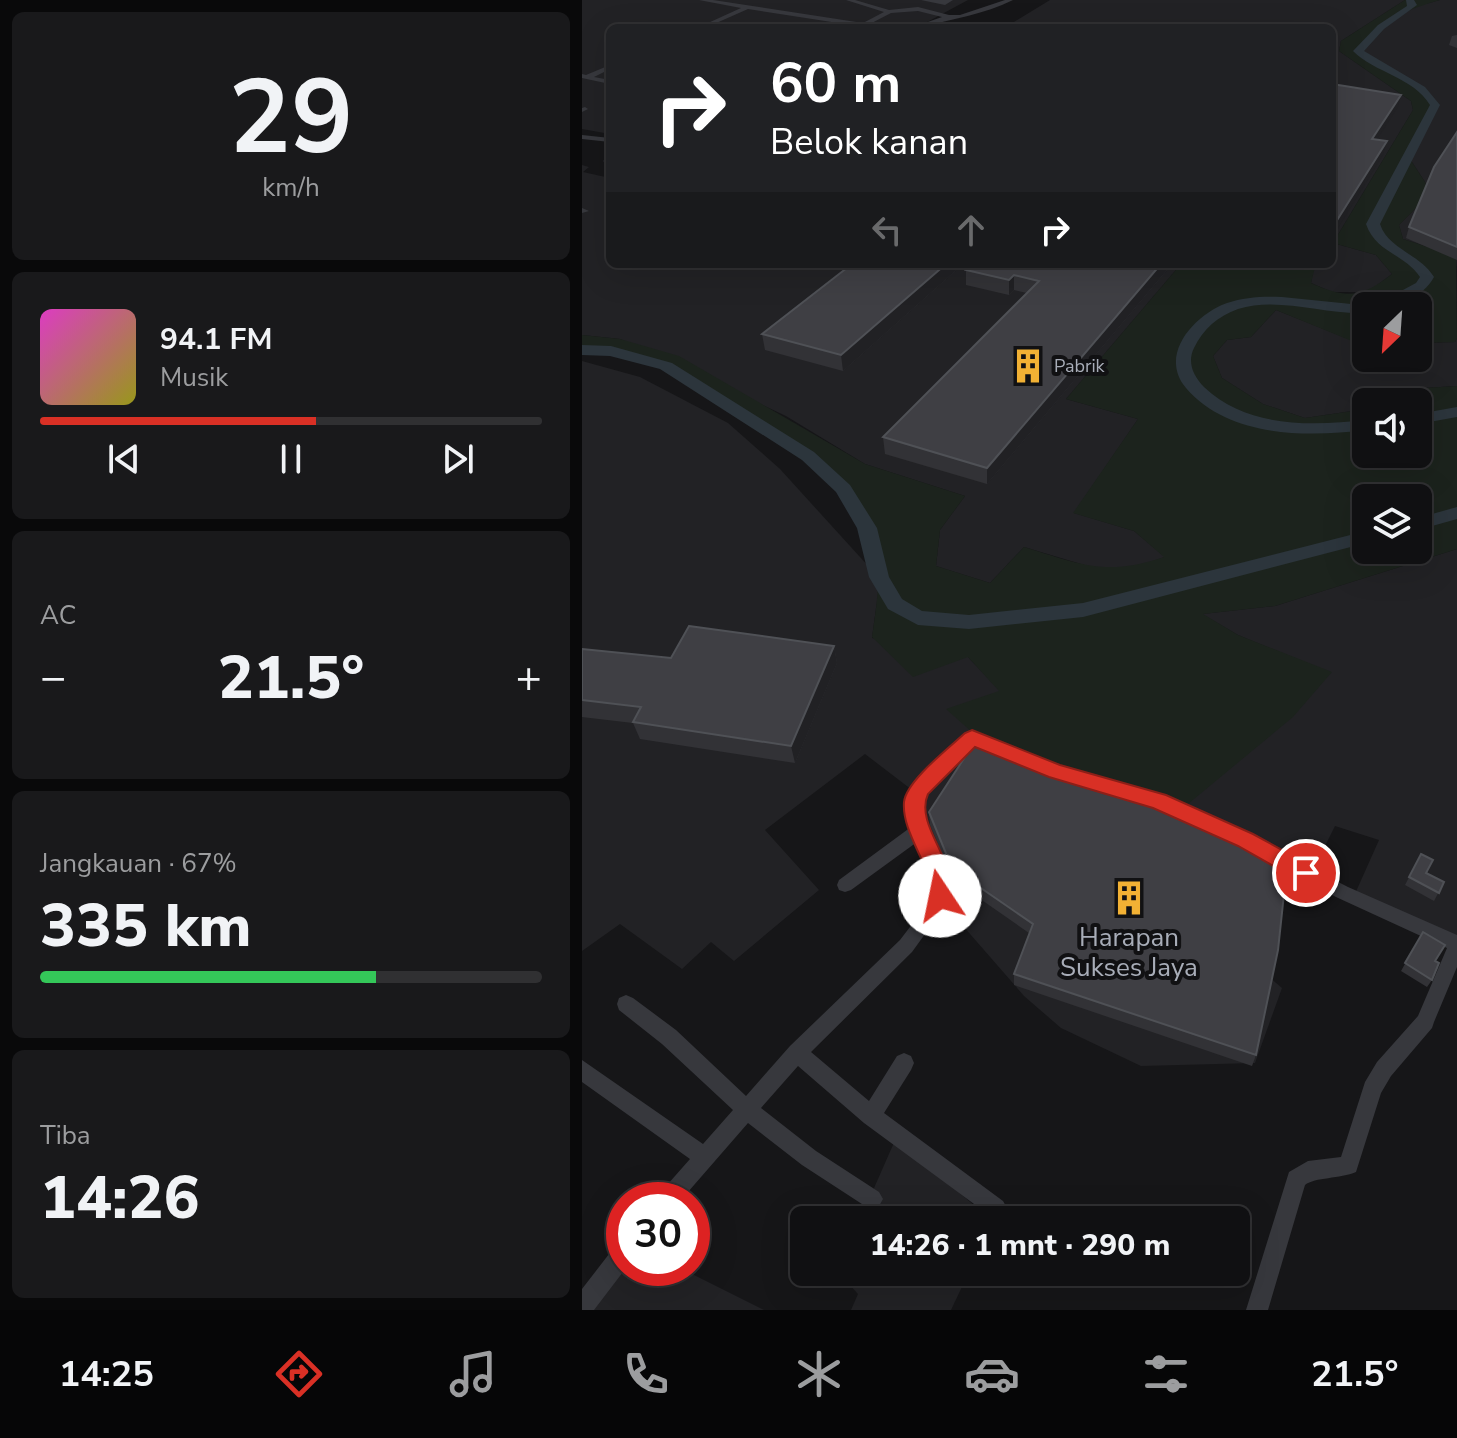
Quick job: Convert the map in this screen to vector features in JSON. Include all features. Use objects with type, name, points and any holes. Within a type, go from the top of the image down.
[{"type":"street","points":[[702,0],[858,24]]},
{"type":"street","points":[[709,24],[765,0]]},
{"type":"street","points":[[858,2],[890,0]]},
{"type":"street","points":[[924,0],[948,3]]},
{"type":"street","points":[[927,24],[949,17],[973,15],[1000,1],[1010,0]]},
{"type":"street","points":[[858,2],[887,11],[913,8],[949,17]]},
{"type":"street","points":[[929,11],[948,3]]},
{"type":"street","points":[[866,24],[887,11]]},
{"type":"street","points":[[584,76],[606,68]]},
{"type":"street","points":[[584,76],[606,81]]},
{"type":"street","points":[[582,139],[606,132]]},
{"type":"street","points":[[594,137],[606,139]]},
{"type":"street","points":[[682,1182],[797,1053],[906,946],[935,907],[940,896],[940,877],[920,830],[914,808],[916,795],[967,741],[977,738],[1012,753]]},
{"type":"street","points":[[1202,820],[1323,883],[1457,945],[1425,1022],[1384,1069],[1372,1089],[1349,1165],[1307,1170],[1296,1179],[1257,1310]]},
{"type":"street","points":[[845,885],[920,830]]},
{"type":"street","points":[[626,1004],[693,1058],[746,1109],[809,1158],[872,1199]]},
{"type":"street","points":[[797,1053],[871,1116],[993,1206]]},
{"type":"street","points":[[871,1116],[904,1063]]},
{"type":"street","points":[[582,1070],[703,1156]]},
{"type":"street","points":[[582,1307],[606,1276]]},
{"type":"shaded area","points":[[582,0],[968,0],[923,24],[606,24],[606,133],[582,129]]},
{"type":"shaded area","points":[[1050,0],[1405,0],[1341,41],[1339,51],[1411,101],[1413,110],[1336,238],[1336,24],[1011,24]]},
{"type":"shaded area","points":[[1405,0],[1440,0],[1405,12],[1383,24],[1364,40],[1358,50],[1421,89],[1435,105],[1408,156],[1425,182],[1429,195],[1399,225],[1403,239],[1456,256],[1455,342],[1432,343],[1432,292],[1362,292],[1392,274],[1376,255],[1336,244],[1336,238],[1413,110],[1411,101],[1339,51],[1341,41]]},
{"type":"shaded area","points":[[1440,0],[1457,0],[1457,272],[1456,256],[1403,239],[1399,225],[1429,195],[1425,182],[1408,156],[1435,105],[1433,99],[1358,51],[1381,27],[1410,8]]},
{"type":"shaded area","points":[[582,165],[589,167],[583,172],[606,177],[606,268],[1178,268],[1066,399],[1138,419],[1074,513],[1134,531],[1165,557],[1133,568],[1091,567],[1024,547],[990,583],[936,566],[940,530],[965,496],[865,464],[786,416],[620,339],[582,335]]},
{"type":"shaded area","points":[[1336,244],[1376,255],[1392,274],[1368,292],[1332,292],[1311,283],[1314,268],[1336,268]]},
{"type":"shaded area","points":[[1178,268],[1315,268],[1311,283],[1352,294],[1352,341],[1276,310],[1251,337],[1227,340],[1213,356],[1222,378],[1263,404],[1305,418],[1352,411],[1352,468],[1432,468],[1432,388],[1424,388],[1457,386],[1457,549],[1432,557],[1432,484],[1352,484],[1352,564],[1409,564],[1275,606],[1203,614],[1238,635],[1332,672],[1293,717],[1182,809],[991,749],[946,709],[999,691],[968,657],[913,677],[872,637],[878,583],[872,544],[858,510],[833,479],[784,440],[677,371],[635,357],[582,350],[582,335],[620,339],[679,356],[865,464],[965,496],[940,530],[936,566],[990,583],[1024,547],[1093,566],[1126,566],[1164,557],[1134,531],[1073,513],[1138,419],[1066,399]]},
{"type":"shaded area","points":[[1276,310],[1352,340],[1352,372],[1432,372],[1432,343],[1455,342],[1457,338],[1457,386],[1352,388],[1352,411],[1305,418],[1263,404],[1222,378],[1213,356],[1227,340],[1251,337]]},
{"type":"shaded area","points":[[582,361],[640,377],[728,423],[780,469],[880,579],[872,638],[968,657],[1000,691],[1331,673],[1238,635],[1202,614],[1275,606],[1409,564],[1432,564],[1432,557],[1457,549],[1457,940],[1354,896],[1379,840],[1335,826],[1314,868],[1258,842],[1223,938],[1282,988],[1255,1063],[1141,1066],[1061,1028],[1024,996],[950,911],[932,883],[916,793],[865,754],[765,830],[819,890],[734,961],[711,942],[682,969],[620,924],[582,951]]},
{"type":"shaded area","points":[[896,1138],[975,1206],[866,1206]]},
{"type":"shaded area","points":[[710,1283],[764,1310],[586,1310],[608,1286],[710,1286]]},
{"type":"shaded area","points":[[851,1286],[962,1286],[951,1310],[851,1310],[858,1294]]},
{"type":"building","points":[[1336,85],[1401,95],[1372,139],[1387,141],[1336,222]]},
{"type":"building","points":[[1457,132],[1457,247],[1409,227],[1434,167]]},
{"type":"building","points":[[847,268],[941,268],[841,355],[762,334]]},
{"type":"building","name":"Pabrik","points":[[1158,268],[987,468],[883,437],[1039,281],[1014,275],[1009,280],[966,270]]},
{"type":"building","points":[[689,626],[834,646],[791,746],[633,722],[641,707],[582,700],[582,649],[671,658]]},
{"type":"building","name":"Harapan Sukses Jaya","points":[[978,737],[1051,766],[1150,794],[1222,826],[1286,875],[1278,950],[1256,1055],[1014,974],[1033,924],[952,868],[929,812]]},
{"type":"building","points":[[1421,854],[1433,860],[1426,873],[1444,882],[1439,893],[1409,877]]},
{"type":"building","points":[[1423,932],[1445,945],[1435,961],[1439,963],[1432,980],[1405,963]]},
{"type":"waterway","points":[[1409,292],[1422,286],[1427,277],[1415,262],[1382,241],[1373,224],[1435,105],[1422,89],[1358,51],[1381,27],[1410,8],[1413,5],[1410,0]]},
{"type":"waterway","points":[[1352,309],[1282,301],[1233,306],[1200,327],[1183,355],[1184,370],[1191,384],[1204,396],[1237,414],[1293,429],[1352,427]]},
{"type":"waterway","points":[[582,350],[611,351],[666,366],[808,456],[843,489],[867,528],[879,577],[895,604],[918,618],[969,622],[1083,610],[1352,541]]},
{"type":"waterway","points":[[1432,416],[1457,412]]},
{"type":"waterway","points":[[1432,520],[1457,513]]},
{"type":"place","name":"Pabrik","points":[[1028,366]]},
{"type":"place","name":"Harapan Sukses Jaya","points":[[1129,898]]},
{"type":"route","points":[[940,896],[940,877],[920,830],[914,801],[920,789],[972,738],[984,740],[1056,772],[1159,801],[1245,840],[1306,873]]}]
